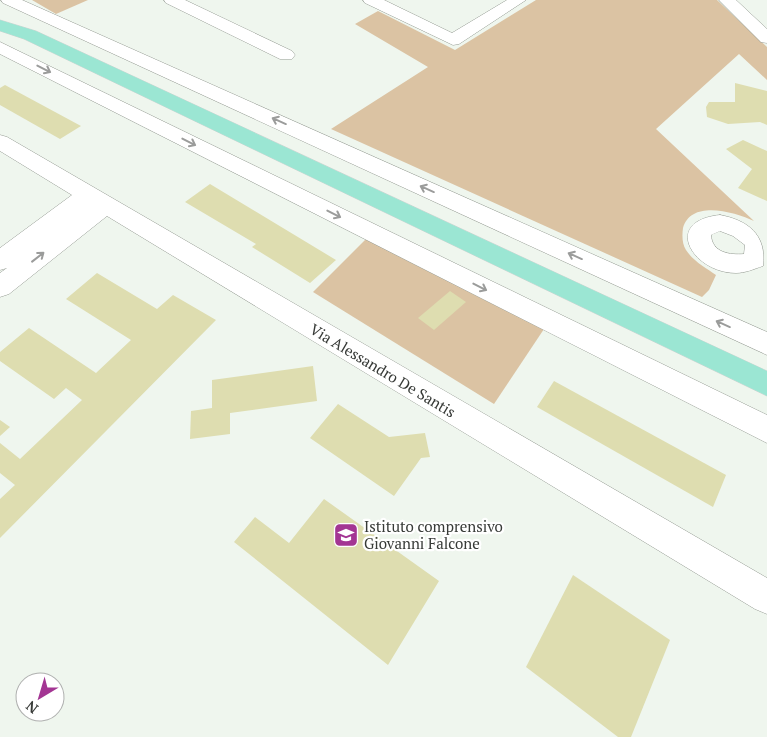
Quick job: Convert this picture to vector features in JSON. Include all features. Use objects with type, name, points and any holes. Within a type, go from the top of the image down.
[{"type":"main road","points":[[0,16],[30,35]]},
{"type":"main road","points":[[0,25],[30,35],[767,384]]},
{"type":"street","points":[[8,0],[116,47],[767,344]]},
{"type":"street","points":[[172,0],[286,55]]},
{"type":"street","points":[[372,0],[453,40],[518,0]]},
{"type":"street","points":[[727,0],[767,38]]},
{"type":"street","points":[[0,47],[767,430]]},
{"type":"street","points":[[116,47],[176,104]]},
{"type":"street","name":"Via Alessandro De Santis","points":[[0,142],[767,598]]},
{"type":"street","points":[[0,261],[96,200]]},
{"type":"street","points":[[0,287],[96,200]]},
{"type":"shaded area","points":[[32,0],[88,0],[56,14]]},
{"type":"shaded area","points":[[536,0],[717,0],[767,47],[767,80],[739,54],[656,129],[754,221],[736,214],[714,210],[695,213],[688,219],[683,228],[685,248],[696,261],[716,275],[709,290],[702,297],[331,129],[428,67],[355,24],[378,11],[455,50]]},
{"type":"shaded area","points":[[367,238],[544,329],[494,404],[313,292]]},
{"type":"building","points":[[735,83],[767,91],[767,125],[760,122],[728,124],[707,117],[706,107],[709,102],[735,102]]},
{"type":"building","points":[[5,85],[81,126],[60,139],[0,105],[0,88]]},
{"type":"building","points":[[743,140],[767,151],[767,201],[738,188],[752,169],[726,149]]},
{"type":"building","points":[[210,184],[336,260],[310,283],[252,247],[256,244],[185,202]]},
{"type":"building","points":[[97,273],[157,309],[173,295],[216,320],[0,538],[0,499],[15,485],[0,473],[0,443],[20,459],[82,400],[66,388],[54,399],[0,361],[0,352],[29,328],[96,373],[131,340],[66,299]]},
{"type":"building","points":[[450,291],[466,302],[434,330],[418,318]]},
{"type":"building","points":[[313,366],[317,401],[230,413],[230,434],[190,439],[191,411],[212,408],[212,380]]},
{"type":"building","points":[[554,381],[726,475],[713,507],[537,407]]},
{"type":"building","points":[[338,404],[389,437],[425,433],[430,457],[421,458],[394,496],[310,438]]},
{"type":"building","points":[[0,420],[10,427],[0,436]]},
{"type":"building","points":[[324,499],[439,581],[388,665],[234,542],[255,517],[289,543]]},
{"type":"building","points":[[573,575],[670,640],[631,737],[618,737],[526,667]]},
{"type":"place","name":"Istituto comprensivo Giovanni Falcone","points":[[346,535]]}]
